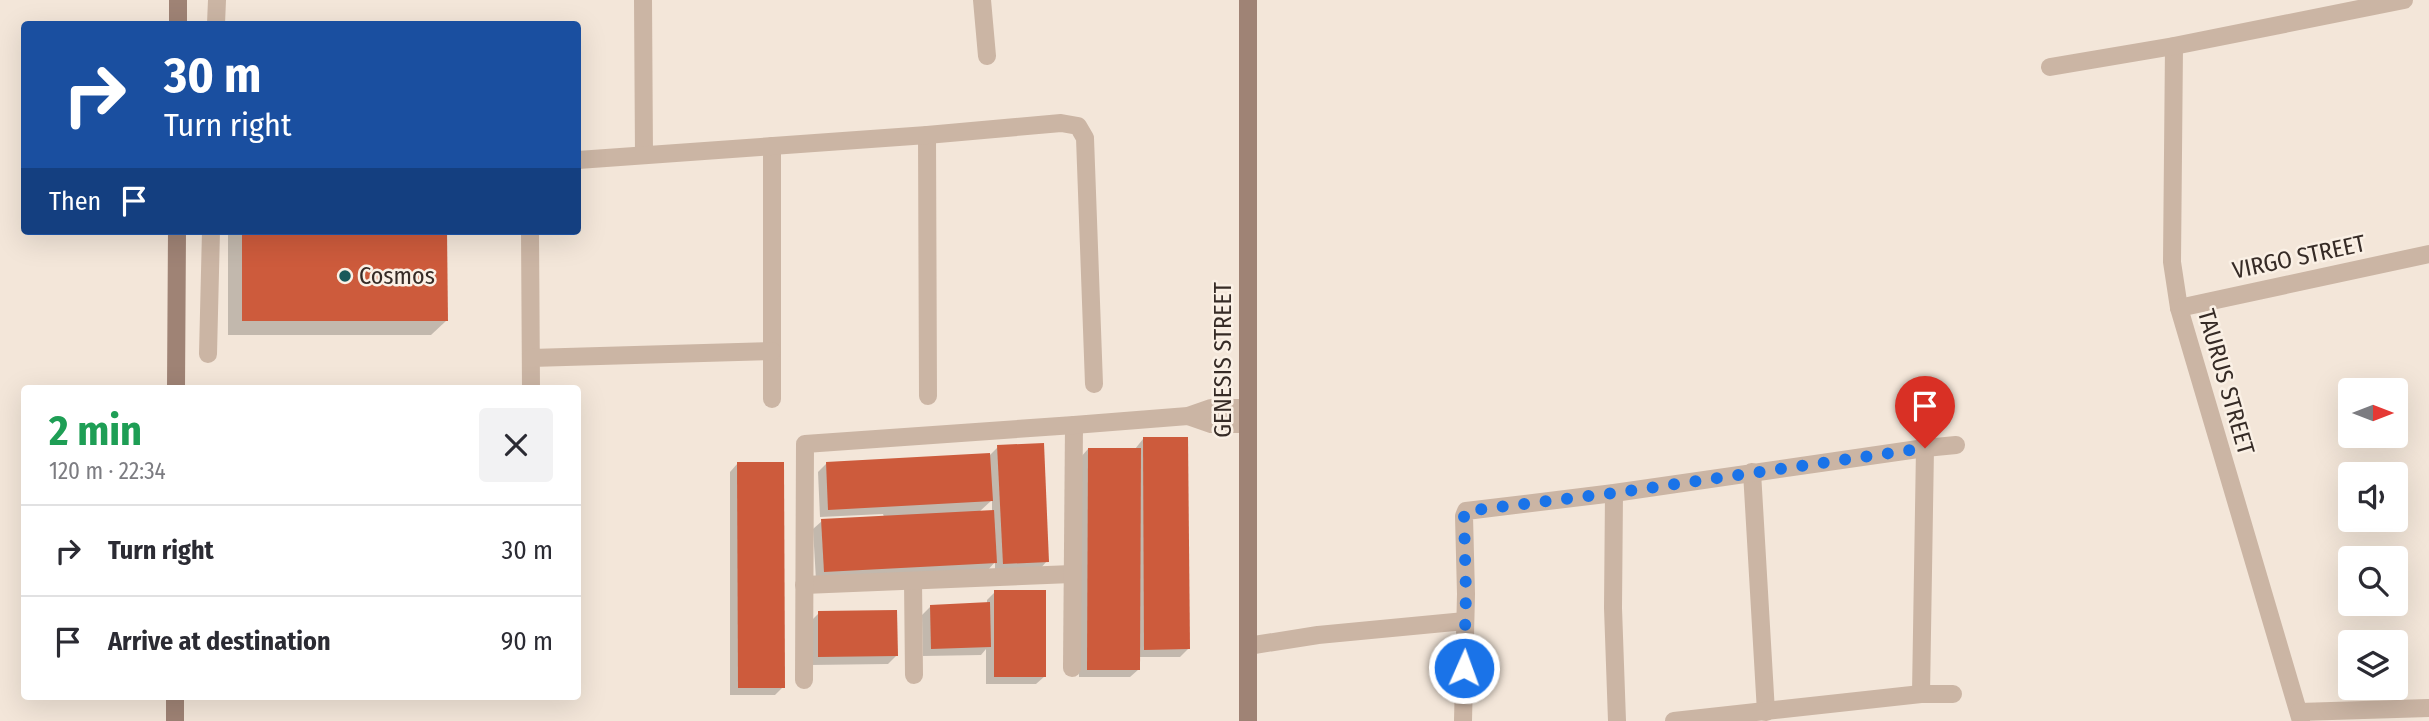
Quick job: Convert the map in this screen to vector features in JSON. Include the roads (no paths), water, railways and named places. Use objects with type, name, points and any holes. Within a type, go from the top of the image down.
[{"type":"street","points":[[178,0],[178,21]]},
{"type":"street","points":[[216,21],[217,0]]},
{"type":"street","points":[[643,0],[644,155]]},
{"type":"street","points":[[982,0],[987,56]]},
{"type":"street","name":"GENESIS STREET","points":[[1248,0],[1248,721]]},
{"type":"street","points":[[2050,67],[2174,46],[2404,0]]},
{"type":"street","name":"TAURUS STREET","points":[[2174,46],[2172,262],[2179,308],[2300,717]]},
{"type":"street","points":[[581,160],[1061,123],[1078,127],[1085,138],[1094,384]]},
{"type":"street","points":[[928,135],[928,396]]},
{"type":"street","points":[[772,146],[772,399]]},
{"type":"street","points":[[176,385],[177,235]]},
{"type":"street","points":[[208,354],[211,235]]},
{"type":"street","points":[[530,235],[531,385]]},
{"type":"street","name":"VIRGO STREET","points":[[2179,308],[2429,254]]},
{"type":"street","points":[[531,358],[772,351]]},
{"type":"street","points":[[804,680],[805,444],[1188,416],[1211,408],[1248,416]]},
{"type":"street","points":[[1072,668],[1074,425]]},
{"type":"street","points":[[1463,721],[1466,511],[1956,446]]},
{"type":"street","points":[[1921,694],[1925,448]]},
{"type":"street","points":[[1752,472],[1766,712]]},
{"type":"street","points":[[1614,493],[1617,721]]},
{"type":"street","points":[[804,585],[1072,574]]},
{"type":"street","points":[[913,581],[914,676]]},
{"type":"street","points":[[1248,646],[1318,635],[1465,621]]},
{"type":"street","points":[[1674,721],[1921,694],[1953,694]]},
{"type":"street","points":[[175,700],[175,721]]},
{"type":"street","points":[[2300,717],[2429,708]]},
{"type":"place","name":"Cosmos","points":[[345,276]]}]
